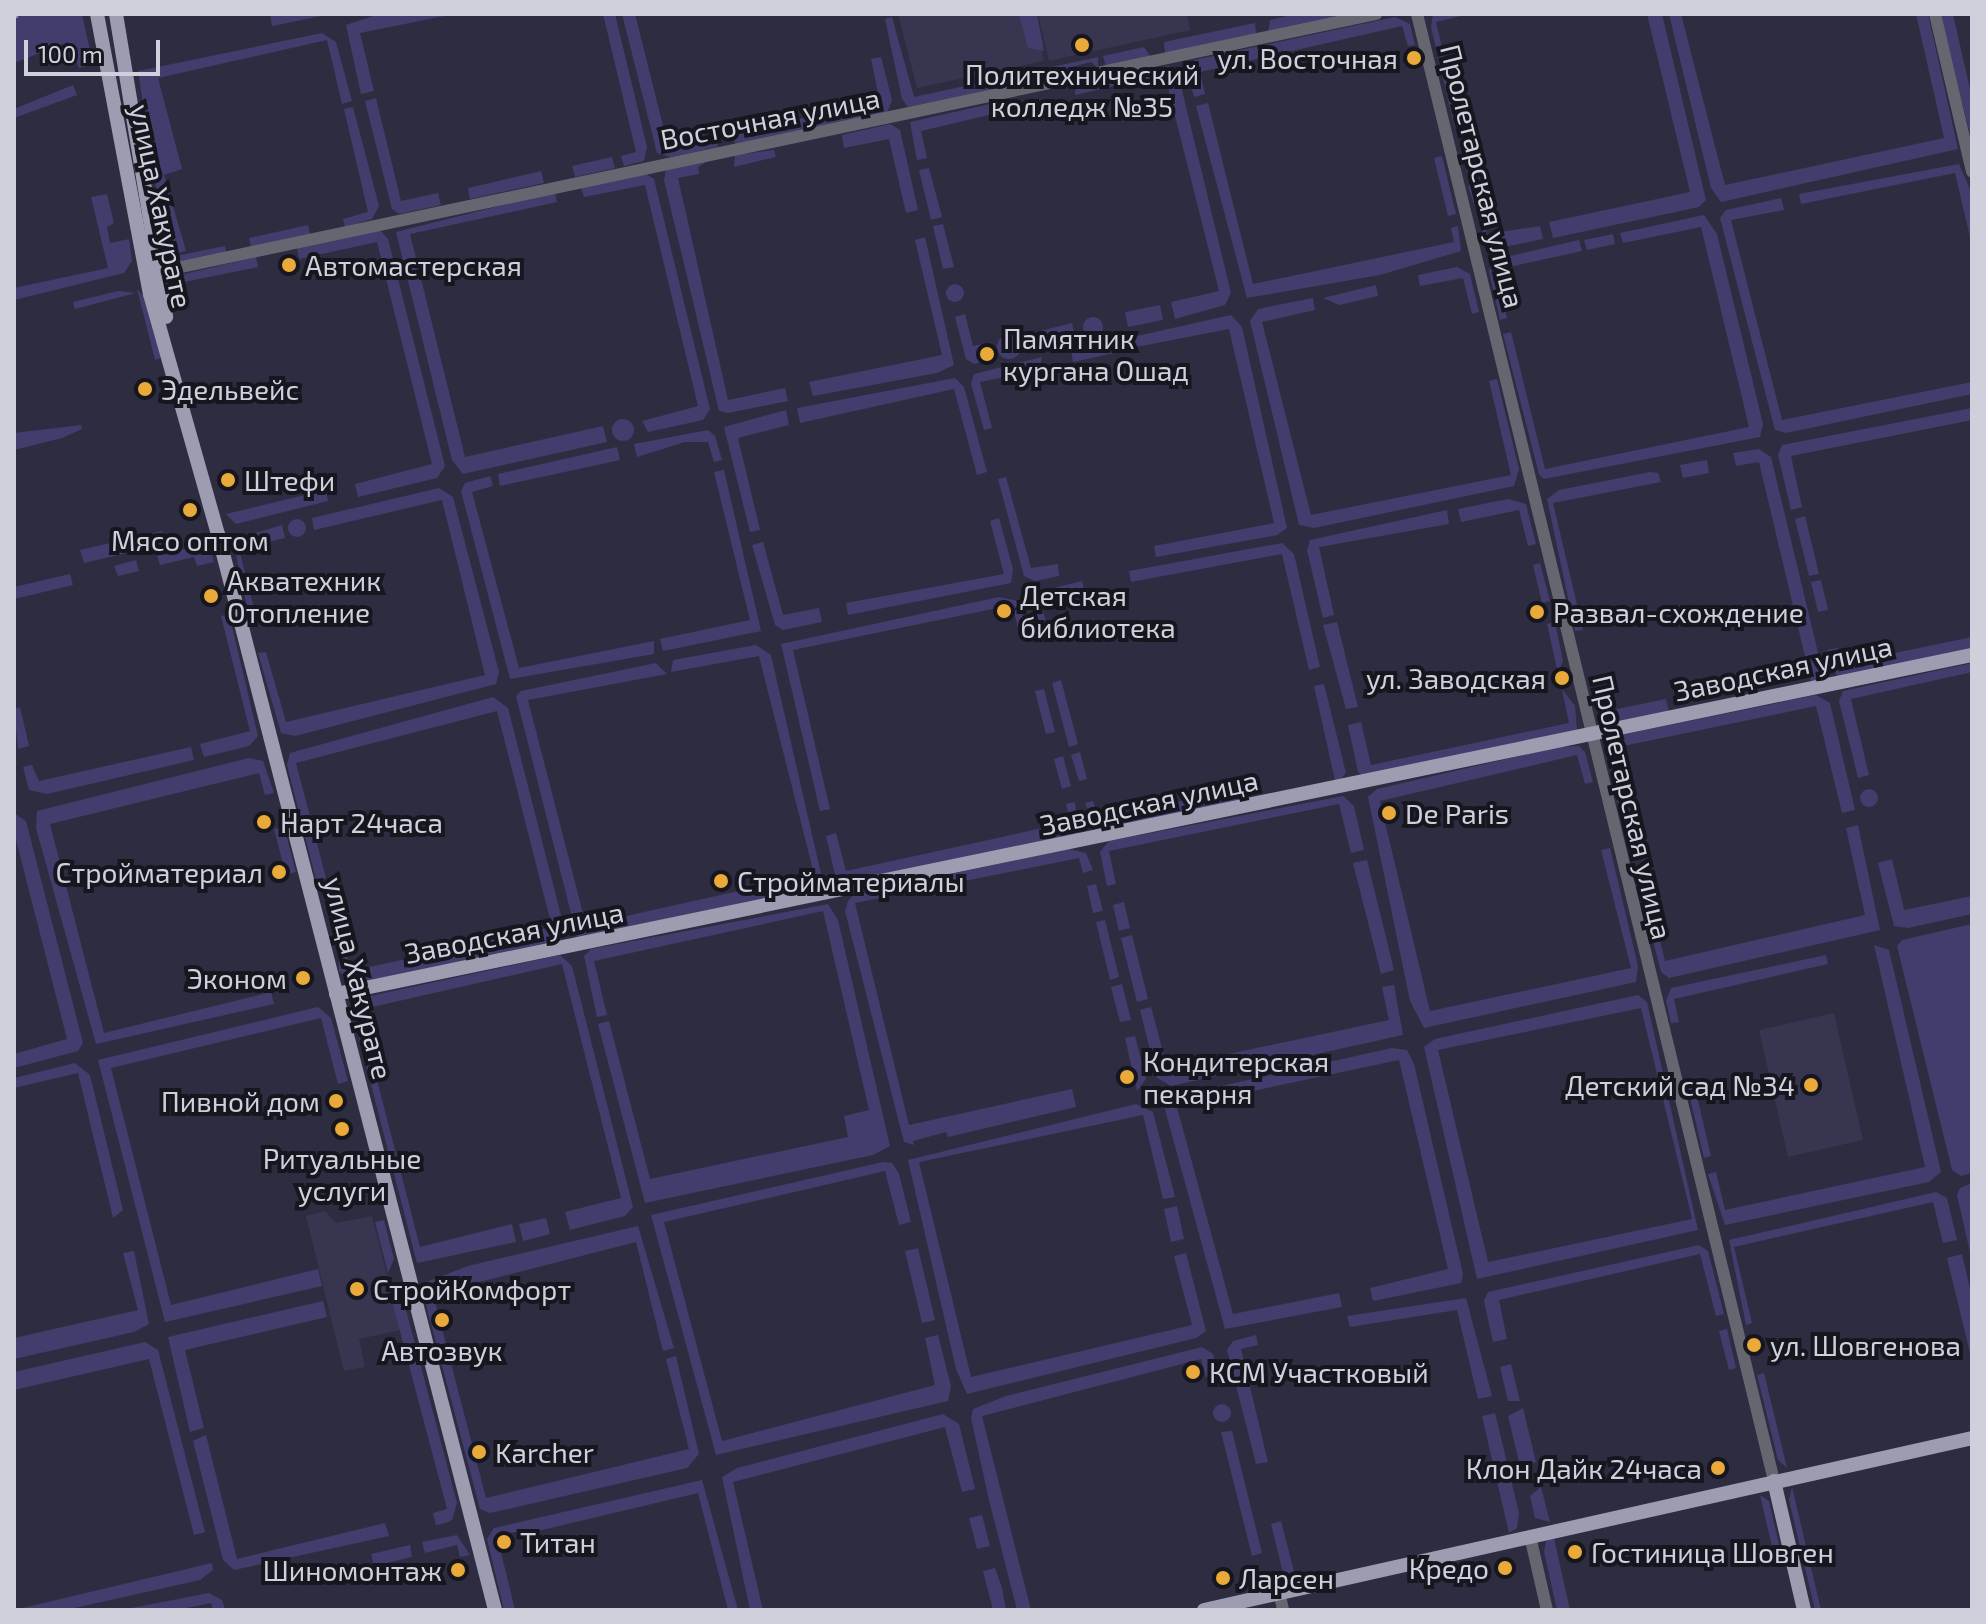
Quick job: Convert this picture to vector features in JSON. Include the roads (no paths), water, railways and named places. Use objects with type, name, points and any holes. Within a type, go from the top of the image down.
[{"type":"main road","name":"улица Хакурате","points":[[97,14],[172,359],[495,1610]]},
{"type":"main road","name":"улица Хакурате","points":[[116,14],[151,254],[161,291],[172,359]]},
{"type":"main road","name":"Заводская улица","points":[[336,994],[1972,655]]},
{"type":"main road","points":[[1204,1610],[1972,1438]]},
{"type":"main road","name":"Пролетарская улица","points":[[1774,1481],[1804,1610]]},
{"type":"street","name":"Восточная улица","points":[[172,269],[1376,14]]},
{"type":"street","name":"Пролетарская улица","points":[[1417,14],[1589,736],[1774,1481]]},
{"type":"street","points":[[1935,14],[1972,172]]},
{"type":"street","points":[[151,254],[172,269],[162,280],[161,291]]},
{"type":"street","points":[[1530,1536],[1547,1610]]},
{"type":"street","points":[[1279,1592],[1283,1610]]},
{"type":"railway","points":[[14,17],[21,14]]},
{"type":"place","name":"Политехнический колледж №35","points":[[1082,45]]},
{"type":"place","name":"ул. Восточная","points":[[1414,58]]},
{"type":"place","name":"Автомастерская","points":[[289,265]]},
{"type":"place","name":"Памятник кургана Ошад","points":[[987,354]]},
{"type":"place","name":"Эдельвейс","points":[[145,389]]},
{"type":"place","name":"Штефи","points":[[228,480]]},
{"type":"place","name":"Мясо оптом","points":[[190,510]]},
{"type":"place","name":"Акватехник Отопление","points":[[211,596]]},
{"type":"place","name":"Детская библиотека","points":[[1004,611]]},
{"type":"place","name":"Развал-схождение","points":[[1537,612]]},
{"type":"place","name":"ул. Заводская","points":[[1562,678]]},
{"type":"place","name":"De Paris","points":[[1389,813]]},
{"type":"place","name":"Нарт 24часа","points":[[264,822]]},
{"type":"place","name":"Стройматериал","points":[[279,872]]},
{"type":"place","name":"Стройматериалы","points":[[721,881]]},
{"type":"place","name":"Эконом","points":[[303,978]]},
{"type":"place","name":"Кондитерская пекарня","points":[[1127,1077]]},
{"type":"place","name":"Детский сад №34","points":[[1811,1085]]},
{"type":"place","name":"Пивной дом","points":[[336,1101]]},
{"type":"place","name":"Ритуальные услуги","points":[[342,1129]]},
{"type":"place","name":"СтройКомфорт","points":[[357,1289]]},
{"type":"place","name":"Автозвук","points":[[442,1320]]},
{"type":"place","name":"ул. Шовгенова","points":[[1754,1345]]},
{"type":"place","name":"КСМ Участковый","points":[[1193,1372]]},
{"type":"place","name":"Karcher","points":[[479,1452]]},
{"type":"place","name":"Клон Дайк 24часа","points":[[1718,1468]]},
{"type":"place","name":"Титан","points":[[504,1542]]},
{"type":"place","name":"Гостиница Шовген","points":[[1575,1552]]},
{"type":"place","name":"Кредо","points":[[1505,1568]]},
{"type":"place","name":"Шиномонтаж","points":[[458,1570]]},
{"type":"place","name":"Ларсен","points":[[1223,1578]]}]
